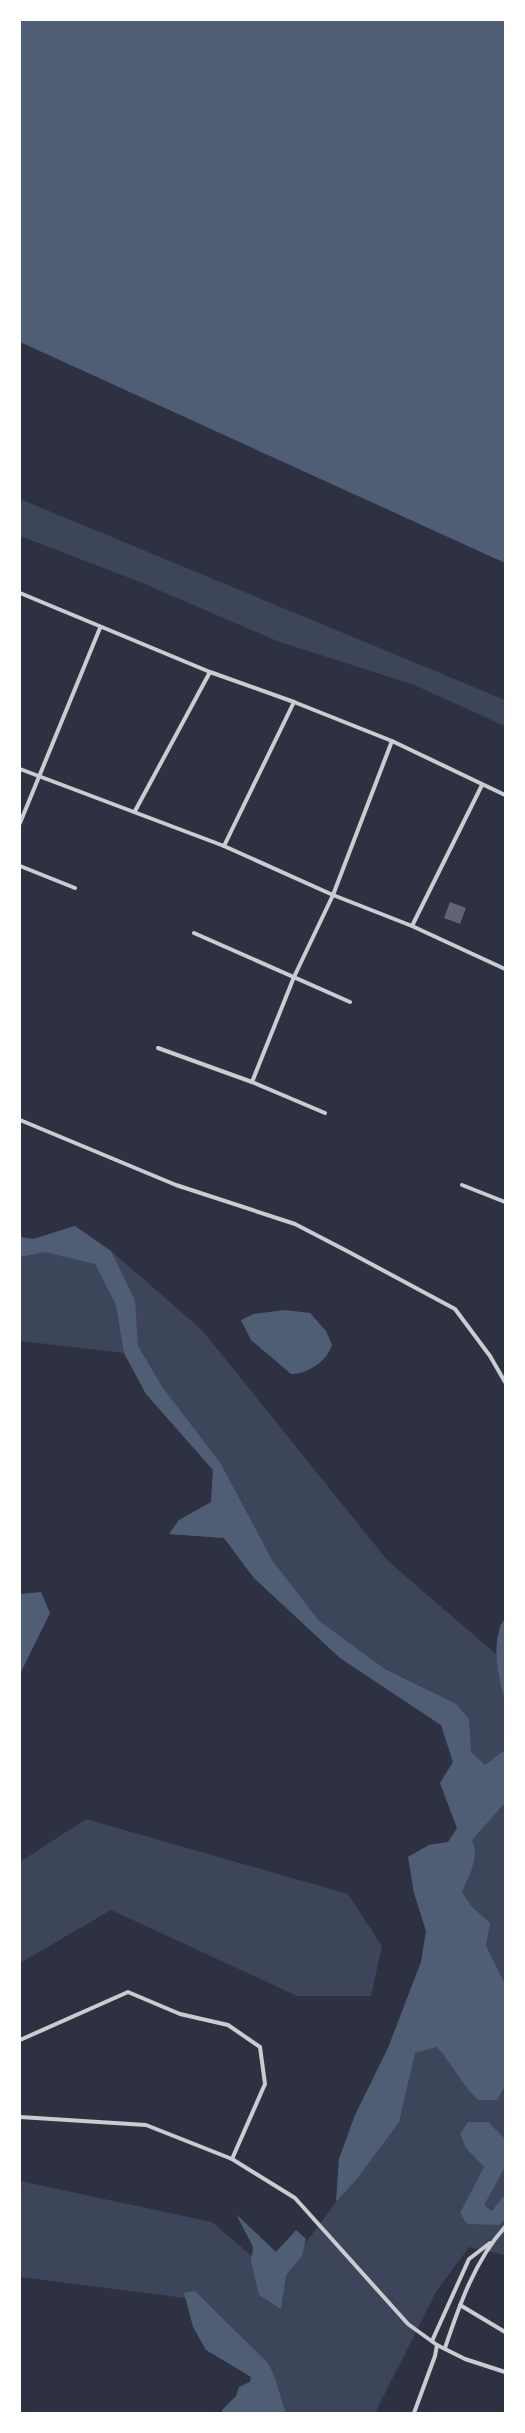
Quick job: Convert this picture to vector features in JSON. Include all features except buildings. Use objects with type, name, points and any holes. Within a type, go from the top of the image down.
[{"type":"street","points":[[20,593],[100,628],[210,672],[294,702],[392,741],[505,795]]},
{"type":"street","points":[[20,823],[100,628]]},
{"type":"street","points":[[135,811],[210,672]]},
{"type":"street","points":[[224,846],[294,702]]},
{"type":"street","points":[[252,1082],[294,978],[333,895],[392,741]]},
{"type":"street","points":[[20,769],[38,777],[135,811],[224,846],[333,895],[412,926],[505,969]]},
{"type":"street","points":[[412,926],[482,785]]},
{"type":"street","points":[[20,866],[75,888]]},
{"type":"street","points":[[194,933],[350,1002]]},
{"type":"street","points":[[158,1048],[252,1082],[325,1113]]},
{"type":"street","points":[[20,1120],[176,1185],[295,1224],[455,1309],[490,1356],[505,1382]]},
{"type":"street","points":[[462,1185],[505,1202]]},
{"type":"street","points":[[20,2040],[128,1992],[180,2014],[228,2025],[260,2047],[265,2084],[232,2159]]},
{"type":"street","points":[[20,2117],[146,2125],[232,2159],[295,2198],[408,2324],[437,2345],[466,2359],[505,2372]]},
{"type":"street","points":[[432,2341],[468,2259],[490,2243],[505,2227]]},
{"type":"street","points":[[445,2348],[460,2305],[490,2243]]},
{"type":"street","points":[[460,2305],[505,2332]]},
{"type":"street","points":[[414,2413],[435,2356],[437,2345]]},
{"type":"shaded area","points":[[20,20],[505,20],[505,563],[20,342]]},
{"type":"shaded area","points":[[20,499],[505,700],[505,726],[414,685],[277,641],[140,582],[20,536]]},
{"type":"shaded area","points":[[75,1226],[111,1251],[202,1330],[388,1561],[496,1654],[500,1625],[505,1619],[505,2255],[469,2247],[436,2292],[375,2413],[271,2413],[256,2368],[185,2298],[20,2277],[20,2181],[212,2222],[279,2279],[336,2202],[339,2159],[355,2115],[388,2048],[421,1962],[426,1931],[414,1893],[408,1857],[429,1845],[448,1842],[457,1828],[440,1783],[453,1762],[441,1725],[340,1658],[254,1578],[224,1538],[169,1534],[179,1520],[211,1502],[213,1470],[146,1394],[124,1353],[20,1341],[20,1237],[33,1239]]},
{"type":"shaded area","points":[[75,1226],[111,1251],[135,1300],[138,1346],[163,1388],[221,1464],[272,1560],[319,1621],[385,1669],[456,1704],[469,1719],[471,1752],[485,1765],[505,1750],[505,1803],[472,1840],[475,1853],[473,1866],[462,1892],[472,1907],[490,1923],[486,1946],[505,1984],[505,2086],[497,2100],[478,2100],[467,2088],[437,2047],[415,2053],[399,2122],[356,2180],[336,2202],[339,2159],[355,2115],[388,2048],[421,1962],[426,1931],[414,1893],[408,1857],[429,1845],[448,1842],[457,1828],[440,1783],[453,1762],[441,1725],[340,1658],[254,1578],[224,1538],[169,1534],[179,1520],[211,1502],[213,1470],[146,1394],[124,1353],[116,1305],[95,1264],[45,1252],[20,1257],[20,1237],[33,1239]]},
{"type":"shaded area","points":[[284,1310],[310,1313],[326,1331],[332,1345],[330,1351],[316,1366],[304,1372],[291,1374],[251,1340],[241,1320],[254,1314]]},
{"type":"shaded area","points":[[41,1592],[50,1613],[20,1674],[20,1594]]},
{"type":"shaded area","points":[[505,1619],[505,1700],[498,1670],[497,1647],[500,1627]]},
{"type":"shaded area","points":[[86,1819],[348,1894],[382,1946],[371,1996],[297,1996],[111,1910],[20,1963],[20,1862]]},
{"type":"shaded area","points":[[468,2122],[488,2122],[505,2139],[505,2167],[484,2205],[492,2211],[505,2194],[505,2219],[499,2225],[467,2224],[460,2213],[484,2167],[466,2148],[460,2134]]},
{"type":"shaded area","points":[[236,2214],[276,2252],[296,2230],[306,2239],[302,2256],[286,2275],[281,2309],[259,2295],[251,2261],[253,2247]]},
{"type":"shaded area","points":[[195,2291],[267,2362],[273,2374],[286,2413],[222,2413],[222,2410],[236,2396],[239,2387],[250,2382],[251,2377],[206,2350],[193,2327],[184,2293]]}]
